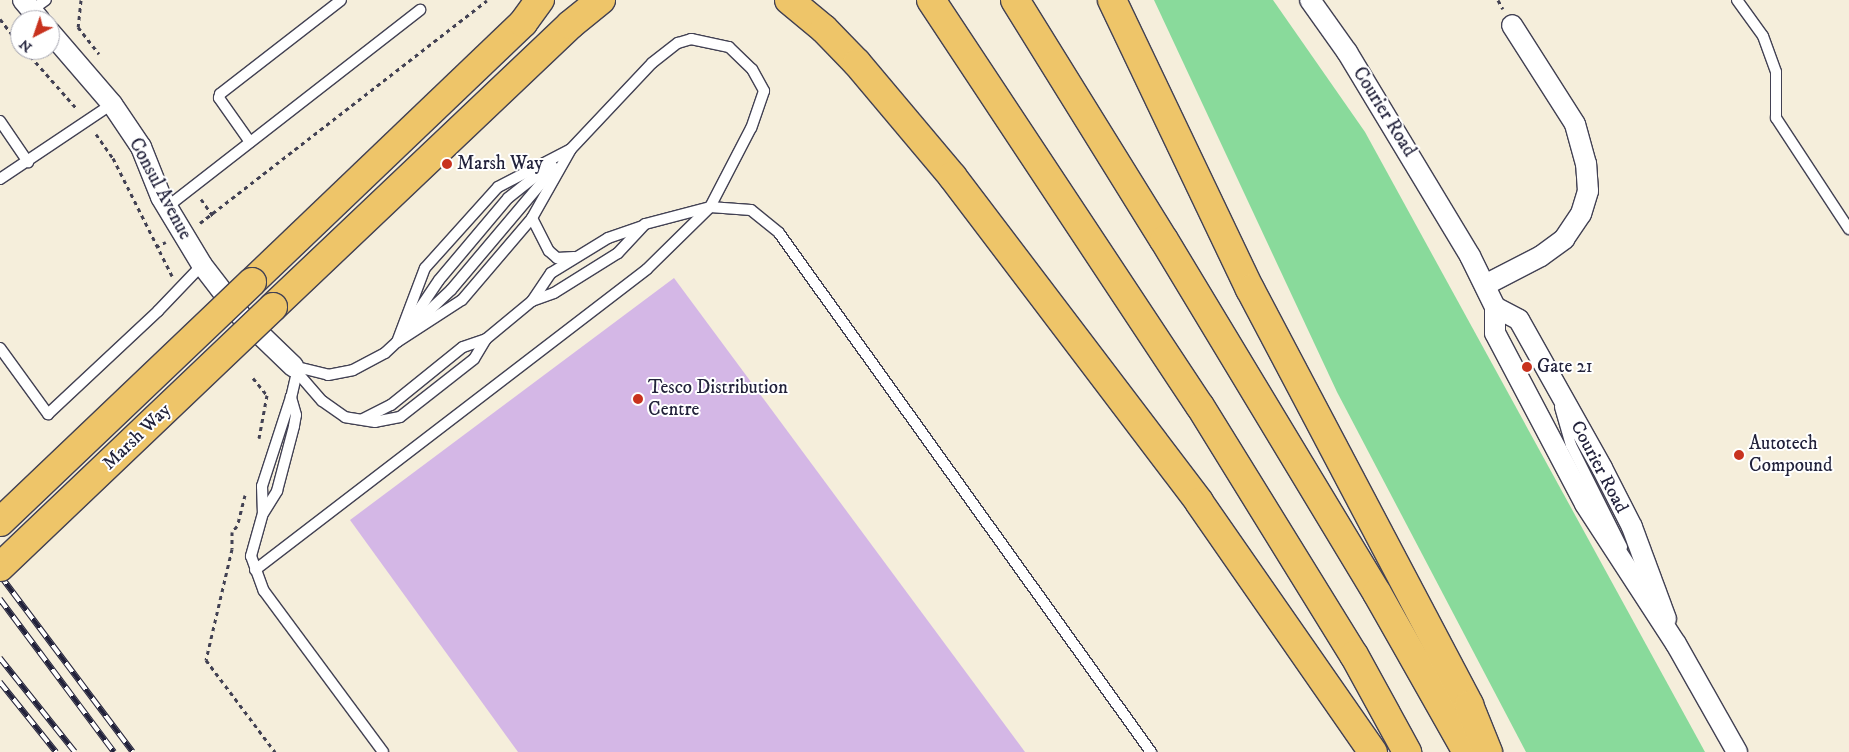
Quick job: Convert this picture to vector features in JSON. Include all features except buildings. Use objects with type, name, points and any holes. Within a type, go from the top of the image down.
[{"type":"main road","name":"Marsh Way","points":[[0,522],[523,23],[540,0]]},
{"type":"main road","name":"Marsh Way","points":[[0,567],[570,25],[602,0]]},
{"type":"main road","points":[[788,0],[824,29],[857,63],[982,214],[1199,502],[1373,752]]},
{"type":"main road","points":[[931,0],[1200,406],[1354,655],[1407,752]]},
{"type":"main road","points":[[1015,0],[1215,324],[1467,752]]},
{"type":"main road","points":[[1112,0],[1242,272],[1469,705],[1488,752]]},
{"type":"street","name":"Courier Road","points":[[1310,0],[1347,52],[1423,176],[1485,285],[1496,307],[1495,333],[1586,504],[1645,584],[1676,644],[1737,752]]},
{"type":"street","points":[[1485,285],[1541,256],[1564,239],[1581,214],[1588,191],[1586,164],[1575,124],[1512,25]]},
{"type":"street","name":"Consul Avenue","points":[[60,44],[112,104],[141,148],[167,207],[202,265],[242,317],[295,369]]},
{"type":"street","name":"Courier Road","points":[[1496,307],[1518,320],[1632,527],[1645,584]]},
{"type":"lane","points":[[250,142],[219,98],[220,94],[341,0]]},
{"type":"lane","points":[[1737,0],[1763,36],[1776,72],[1776,118],[1849,229]]},
{"type":"lane","points":[[167,207],[420,10]]},
{"type":"lane","points":[[255,570],[647,269],[710,207],[751,128],[764,91],[752,69],[729,47],[690,39],[678,43],[652,62],[571,149],[450,290],[397,342]]},
{"type":"lane","points":[[0,179],[112,104]]},
{"type":"lane","points":[[0,121],[28,162]]},
{"type":"lane","points":[[295,369],[328,375],[353,370],[374,360],[397,342],[462,300],[532,218],[571,149]]},
{"type":"lane","points":[[397,342],[439,280],[508,198],[571,149]]},
{"type":"lane","points":[[397,342],[425,268],[484,201],[498,187],[571,149]]},
{"type":"lane","points":[[358,421],[391,405],[463,348],[486,339],[532,301],[551,273],[608,238],[645,224],[710,207],[751,210],[779,232],[1150,752]]},
{"type":"lane","points":[[532,218],[534,228],[549,251],[564,259],[578,257]]},
{"type":"lane","points":[[532,301],[554,293],[618,253],[645,224]]},
{"type":"lane","points":[[0,348],[48,414],[180,289],[202,265]]},
{"type":"lane","points":[[295,369],[322,401],[345,417],[358,421],[388,422],[400,417],[474,359],[486,339]]},
{"type":"lane","points":[[263,512],[262,486],[290,397],[295,369]]},
{"type":"lane","points":[[1552,380],[1571,445],[1617,535],[1645,584]]},
{"type":"lane","points":[[1528,396],[1571,445]]},
{"type":"lane","points":[[290,397],[296,415],[294,426],[277,490],[263,512],[251,556],[264,591],[383,752]]},
{"type":"lane","points":[[1617,535],[1645,584]]},
{"type":"path","points":[[197,224],[204,223],[486,0]]},
{"type":"path","points":[[0,19],[10,32]]},
{"type":"path","points":[[34,60],[86,121],[113,158],[180,289]]},
{"type":"green space","points":[[1154,0],[1273,0],[1365,132],[1705,752],[1526,752],[1337,392]]},
{"type":"railway","points":[[0,575],[133,752]]},
{"type":"railway","points":[[0,599],[114,752]]},
{"type":"railway","points":[[0,658],[75,752]]},
{"type":"railway","points":[[0,682],[56,752]]},
{"type":"place","name":"Marsh Way","points":[[447,164]]},
{"type":"place","name":"Gate 21","points":[[1527,367]]},
{"type":"place","name":"Tesco Distribution Centre","points":[[638,399]]},
{"type":"place","name":"Autotech Compound","points":[[1739,455]]}]
